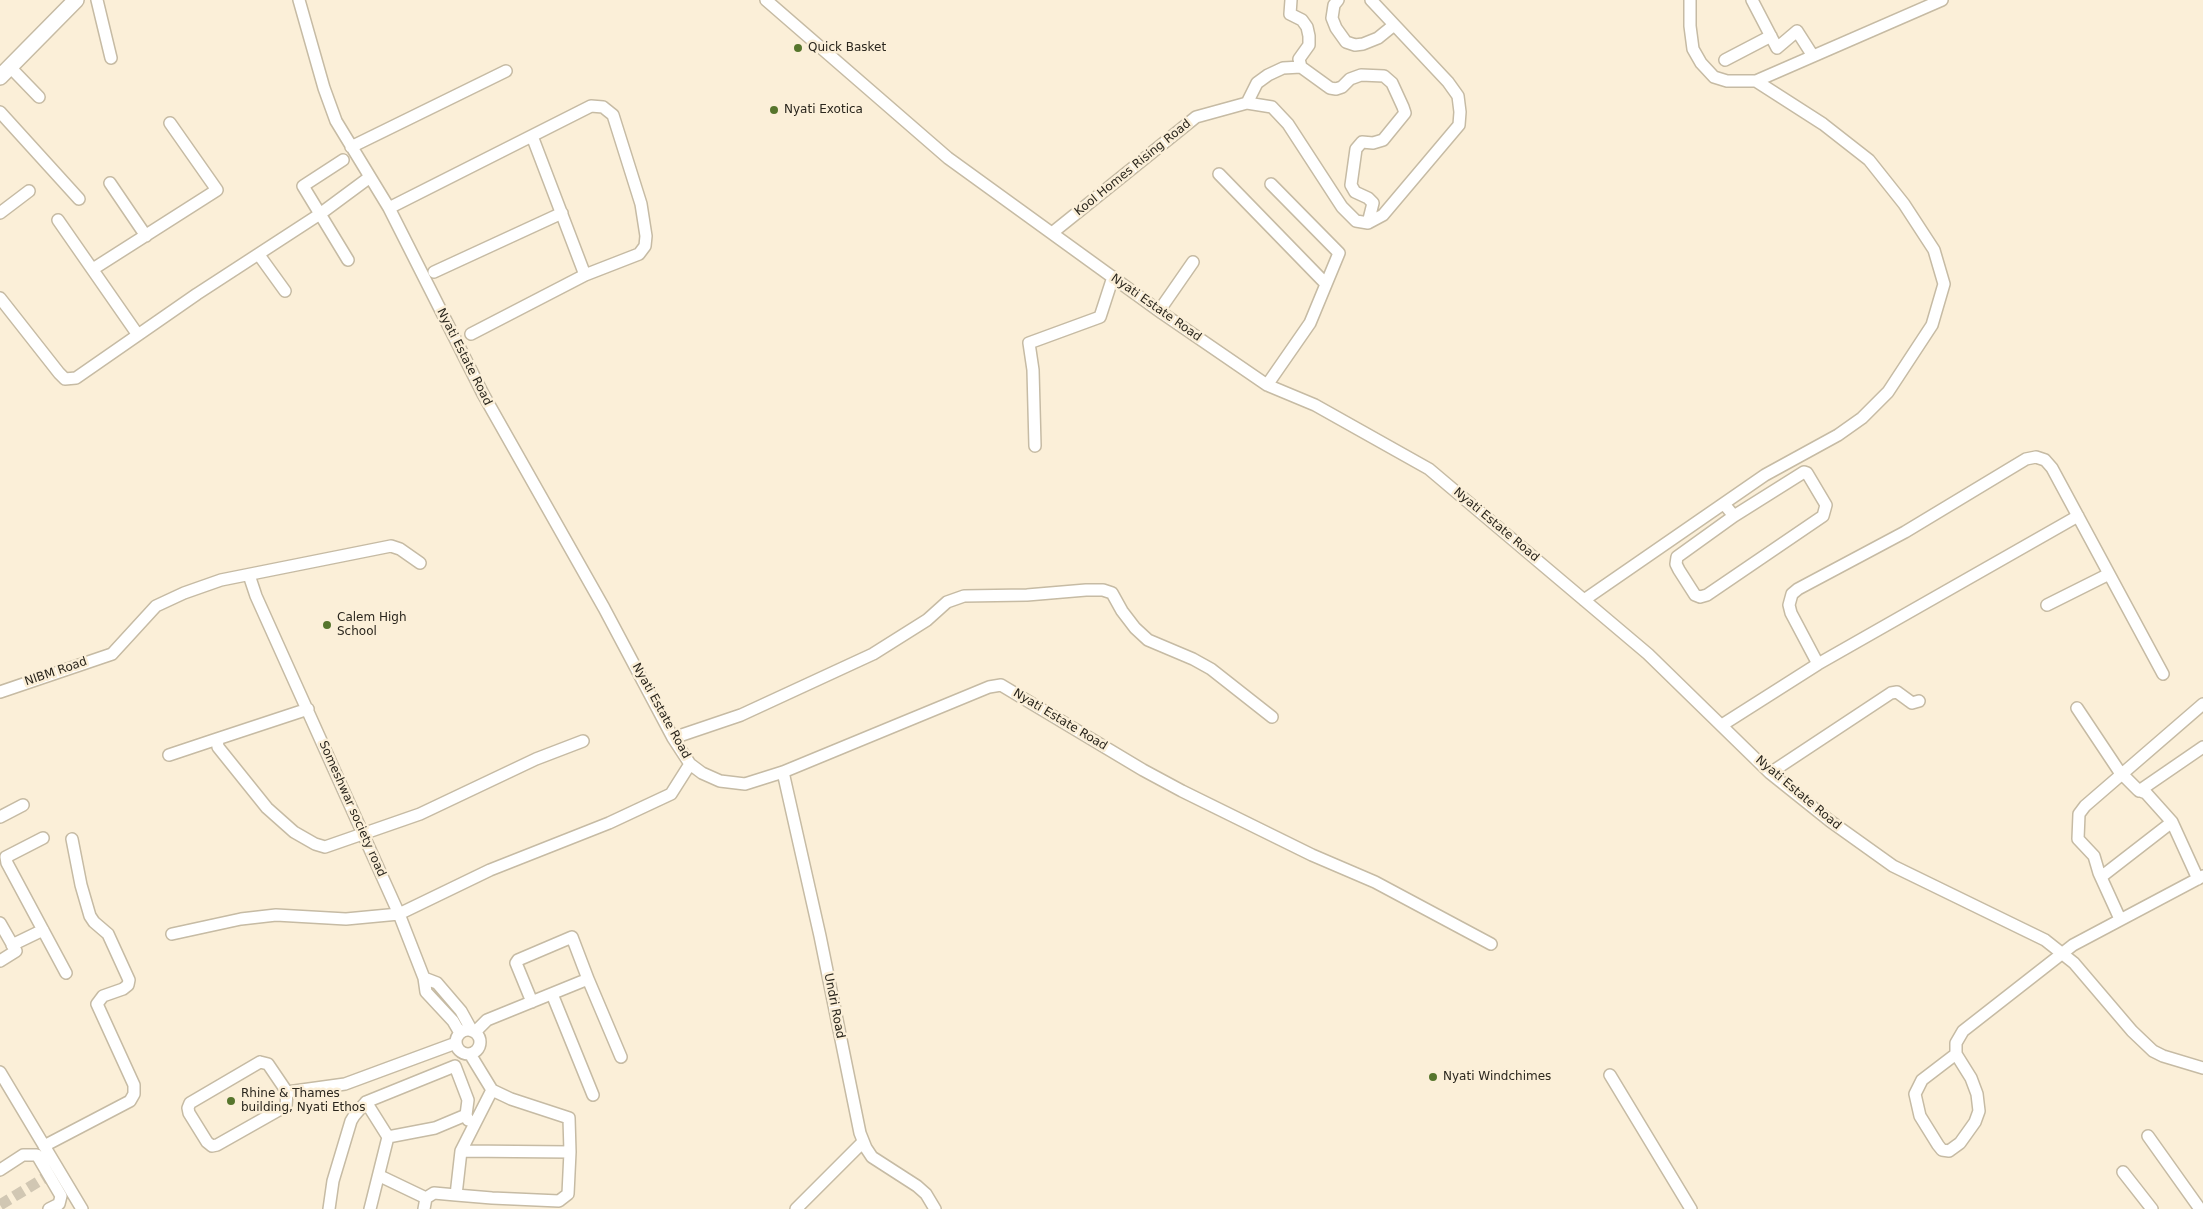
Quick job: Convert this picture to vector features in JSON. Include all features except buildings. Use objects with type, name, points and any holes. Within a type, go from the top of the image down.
[{"type":"main road","points":[[5,72],[76,0]]},
{"type":"street","points":[[97,0],[111,58]]},
{"type":"street","name":"Nyati Estate Road","points":[[299,0],[324,88],[336,121],[389,208],[483,394],[608,616],[673,738],[690,764],[702,773],[720,781],[745,784],[783,772],[989,687],[1001,685],[1143,770],[1182,791],[1312,855],[1375,882],[1491,944]]},
{"type":"street","name":"Nyati Estate Road","points":[[766,0],[948,158],[1159,311],[1267,385],[1315,405],[1429,469],[1648,654],[1770,773],[1830,821],[1893,866],[2031,932],[2063,954],[2090,980],[2144,1044],[2163,1056],[2203,1068]]},
{"type":"street","points":[[1290,0],[1290,14],[1302,20],[1307,27],[1309,36],[1309,45],[1299,59],[1301,67]]},
{"type":"street","points":[[1338,0],[1334,5],[1332,18],[1336,28],[1346,42],[1355,45],[1363,44],[1378,38],[1394,24]]},
{"type":"street","points":[[1368,222],[1383,215],[1459,125],[1458,96],[1448,82],[1371,0]]},
{"type":"street","points":[[1690,0],[1693,49],[1701,63],[1714,77],[1728,81],[1756,81],[1942,0]]},
{"type":"street","points":[[1752,0],[1777,48],[1797,31],[1813,56]]},
{"type":"street","points":[[1725,60],[1771,36]]},
{"type":"street","points":[[1247,104],[1258,83],[1268,74],[1283,68],[1301,67],[1330,88],[1336,89],[1342,87],[1350,79],[1361,75],[1384,76],[1392,83],[1405,113],[1383,140],[1373,143],[1362,142],[1356,148],[1351,185],[1355,192],[1368,198],[1372,203],[1368,222]]},
{"type":"street","points":[[351,147],[506,71]]},
{"type":"street","points":[[5,72],[39,97]]},
{"type":"street","points":[[1584,600],[1765,475],[1838,435],[1862,418],[1888,392],[1932,325],[1944,284],[1934,250],[1904,204],[1869,160],[1823,124],[1756,81]]},
{"type":"street","name":"Kool Homes Rising Road","points":[[1052,233],[1196,117],[1247,104],[1272,107],[1288,124],[1342,207],[1356,221],[1368,222]]},
{"type":"street","points":[[389,208],[591,106],[603,107],[613,115],[641,204],[646,236],[645,246],[639,254],[585,275],[471,334]]},
{"type":"street","points":[[0,112],[79,199]]},
{"type":"street","points":[[93,269],[217,190],[170,123]]},
{"type":"street","points":[[532,136],[585,275]]},
{"type":"street","points":[[343,160],[303,186],[348,260]]},
{"type":"street","points":[[1219,174],[1326,284]]},
{"type":"street","points":[[0,298],[65,379],[76,378],[197,294],[320,214],[370,177]]},
{"type":"street","points":[[110,183],[146,236]]},
{"type":"street","points":[[1267,385],[1310,324],[1339,253],[1271,184]]},
{"type":"street","points":[[0,212],[29,191]]},
{"type":"street","points":[[434,272],[562,213]]},
{"type":"street","points":[[58,220],[138,335]]},
{"type":"street","points":[[259,254],[285,291]]},
{"type":"street","points":[[1159,311],[1193,262]]},
{"type":"street","points":[[1035,446],[1033,370],[1029,344],[1100,317],[1113,277]]},
{"type":"street","points":[[1818,664],[1789,605],[1792,594],[1905,532],[2030,457],[2041,457],[2049,463],[2163,674]]},
{"type":"street","points":[[1804,472],[1807,473],[1826,505],[1823,516],[1707,595],[1700,597],[1695,595],[1676,564],[1677,557],[1734,516],[1804,472]]},
{"type":"street","points":[[1724,504],[1734,516]]},
{"type":"street","points":[[1722,725],[1818,664],[2078,516]]},
{"type":"street","points":[[249,574],[391,546],[400,549],[420,563]]},
{"type":"street","name":"NIBM Road","points":[[0,692],[112,654],[156,606],[201,586],[249,574]]},
{"type":"street","name":"Someshwar society road","points":[[249,574],[256,596],[399,914],[424,978],[426,992],[453,1021],[458,1038]]},
{"type":"street","points":[[2047,605],[2109,574]]},
{"type":"street","points":[[673,738],[741,715],[873,654],[927,620],[947,602],[964,596],[1086,590],[1103,590],[1112,593],[1122,611],[1135,628],[1148,640],[1193,659],[1211,669],[1272,717]]},
{"type":"street","points":[[1770,773],[1891,693],[1897,692],[1912,703],[1919,701]]},
{"type":"street","points":[[2120,919],[2100,877],[2094,856],[2078,839],[2079,814],[2085,806],[2121,774],[2203,704]]},
{"type":"street","points":[[1956,1054],[1927,1075],[1917,1087],[1915,1094],[1920,1116],[1942,1150],[1949,1151],[1960,1143],[1975,1122],[1979,1111],[1977,1094],[1971,1078],[1956,1054],[1956,1043],[1963,1031],[2085,937],[2200,878],[2172,822],[2146,793],[2139,791],[2121,774],[2077,708]]},
{"type":"street","points":[[169,756],[308,709]]},
{"type":"street","points":[[217,739],[218,747],[267,808],[294,832],[315,844],[325,846],[420,814],[528,763],[584,741]]},
{"type":"street","points":[[2139,791],[2203,747]]},
{"type":"street","points":[[172,934],[241,919],[276,915],[346,919],[399,914],[490,870],[608,823],[671,794],[690,764]]},
{"type":"street","name":"Undri Road","points":[[783,772],[863,1142],[872,1156],[926,1194],[934,1204],[935,1209]]},
{"type":"street","points":[[0,817],[24,805]]},
{"type":"street","points":[[2100,877],[2172,822]]},
{"type":"street","points":[[43,838],[6,858],[66,973]]},
{"type":"street","points":[[44,1146],[130,1101],[134,1094],[134,1085],[97,1004],[103,996],[123,989],[128,985],[129,980],[108,934],[90,916],[81,885],[72,839]]},
{"type":"street","points":[[0,923],[16,951],[0,961]]},
{"type":"street","points":[[12,945],[44,930]]},
{"type":"street","points":[[532,1002],[516,963],[518,960],[572,937],[621,1057]]},
{"type":"street","points":[[424,978],[437,983],[461,1011],[474,1032],[480,1043],[477,1050],[470,1054]]},
{"type":"street","points":[[474,1032],[487,1020],[588,979]]},
{"type":"street","points":[[552,994],[593,1094]]},
{"type":"street","points":[[287,1092],[345,1084],[458,1038],[466,1030],[474,1032]]},
{"type":"street","points":[[380,1176],[425,1203],[434,1194],[559,1200],[568,1194],[569,1118],[511,1099],[492,1090],[470,1054],[459,1050],[458,1038]]},
{"type":"street","points":[[260,1062],[268,1064],[287,1092],[286,1106],[212,1146],[207,1142],[189,1113],[188,1108],[190,1103],[260,1062]]},
{"type":"street","points":[[329,1209],[333,1182],[352,1121],[366,1102],[455,1066],[468,1100],[466,1115],[472,1129]]},
{"type":"street","points":[[0,1072],[82,1209]]},
{"type":"street","points":[[1610,1075],[1691,1209]]},
{"type":"street","points":[[456,1195],[461,1151],[492,1090]]},
{"type":"street","points":[[366,1102],[388,1137],[380,1176],[370,1209]]},
{"type":"street","points":[[388,1137],[435,1128],[466,1115]]},
{"type":"street","points":[[2148,1136],[2200,1209]]},
{"type":"street","points":[[796,1209],[863,1142]]},
{"type":"street","points":[[461,1151],[570,1152]]},
{"type":"street","points":[[0,1170],[23,1155],[33,1154],[41,1159],[48,1176],[61,1196],[59,1204],[49,1209]]},
{"type":"street","points":[[2123,1172],[2152,1209]]},
{"type":"tunnel","points":[[0,1205],[46,1177]]},
{"type":"place","name":"Quick Basket","points":[[798,48]]},
{"type":"place","name":"Nyati Exotica","points":[[774,110]]},
{"type":"place","name":"Calem High School","points":[[327,625]]},
{"type":"place","name":"Nyati Windchimes","points":[[1433,1077]]},
{"type":"place","name":"Rhine & Thames building, Nyati Ethos","points":[[231,1101]]}]
